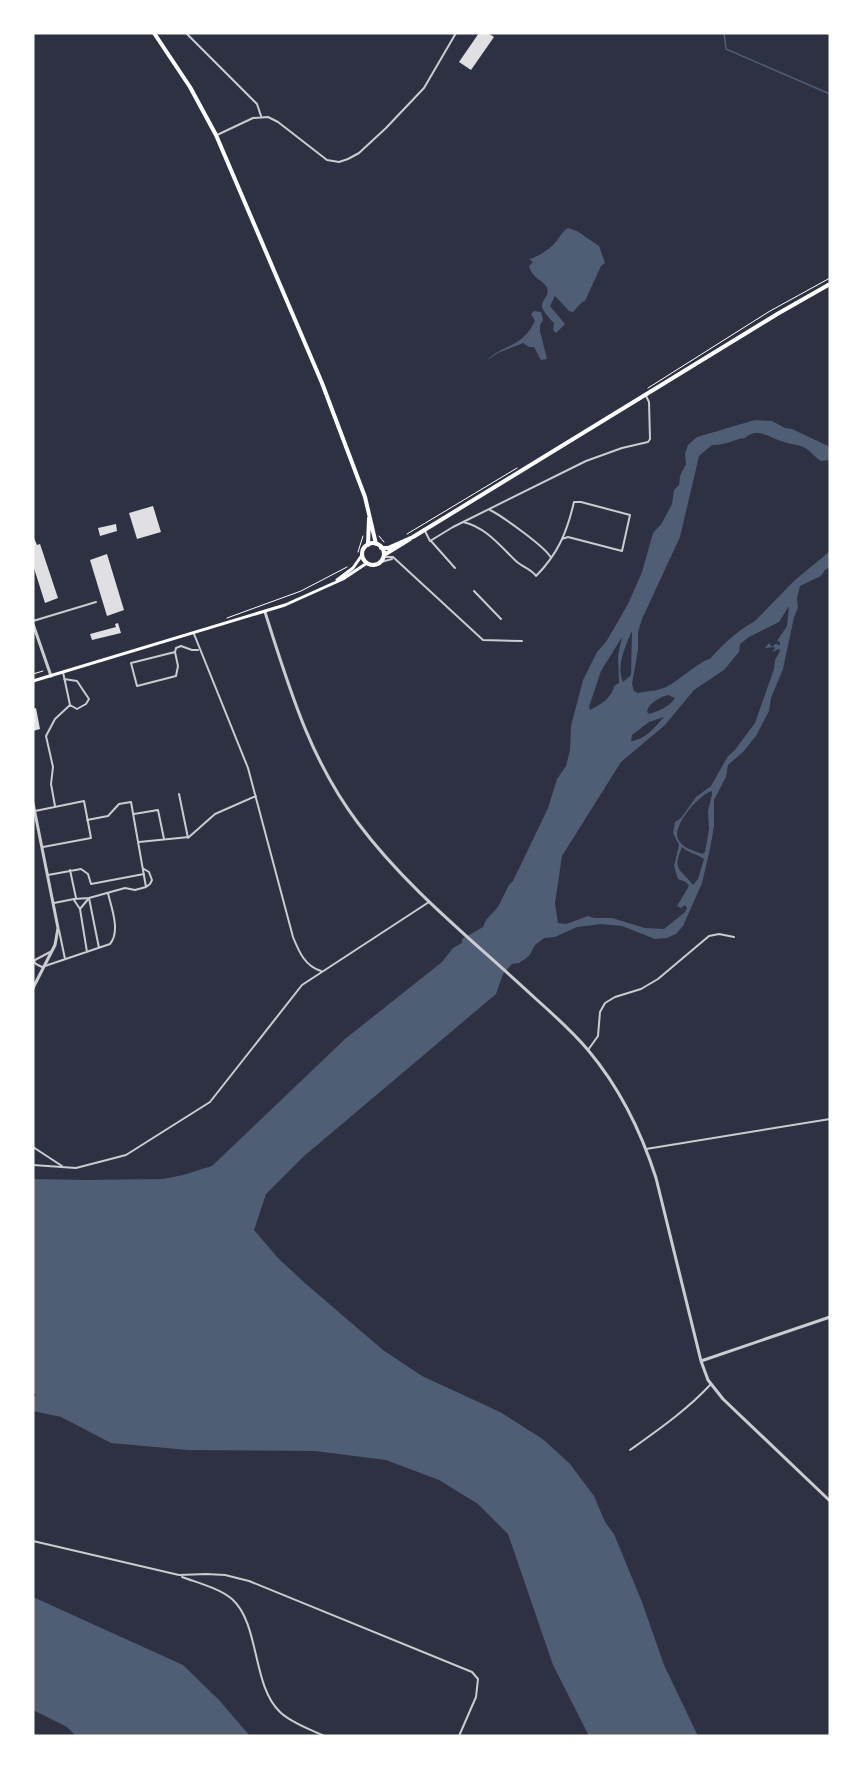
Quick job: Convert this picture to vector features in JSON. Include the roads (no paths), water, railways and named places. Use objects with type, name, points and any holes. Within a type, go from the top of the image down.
[{"type":"main road","points":[[154,33],[190,87],[216,135],[320,377],[365,497],[371,535],[368,545]]},
{"type":"main road","points":[[336,582],[353,568],[362,555],[363,549],[368,545],[376,544],[388,548],[412,537],[643,393],[830,284]]},
{"type":"main road","points":[[371,535],[376,544]]},
{"type":"main road","points":[[33,681],[265,612],[298,600],[336,582],[367,563],[376,565],[412,537]]},
{"type":"main road","points":[[383,546],[383,558]]},
{"type":"main road","points":[[362,555],[367,563]]},
{"type":"street","points":[[186,33],[257,104],[261,116]]},
{"type":"street","points":[[216,135],[261,116],[274,119],[327,160],[339,162],[348,159],[359,153],[386,128],[424,88],[456,33]]},
{"type":"street","points":[[430,541],[463,522],[598,456],[648,442],[650,437],[649,402],[643,393]]},
{"type":"street","points":[[463,522],[483,531],[502,545],[521,565],[536,576],[556,554],[562,539],[568,528],[576,502],[630,515],[622,551],[568,537],[562,539]]},
{"type":"street","points":[[489,510],[504,518],[533,540],[549,554],[550,561]]},
{"type":"street","points":[[424,530],[430,541],[455,568]]},
{"type":"street","points":[[383,558],[395,560],[483,640],[522,641]]},
{"type":"street","points":[[474,591],[501,619]]},
{"type":"street","points":[[51,676],[33,622],[96,602]]},
{"type":"street","points":[[265,612],[303,728],[329,779],[358,824],[402,875],[588,1050],[609,1078],[646,1149],[656,1178],[701,1361],[711,1384],[723,1399],[830,1501]]},
{"type":"street","points":[[194,633],[199,650],[241,747],[293,937],[302,956],[312,967],[321,971]]},
{"type":"street","points":[[128,653],[137,686],[173,678],[177,675],[176,648],[181,646],[199,650]]},
{"type":"street","points":[[131,663],[176,652]]},
{"type":"street","points":[[63,672],[64,679],[70,705],[77,709],[86,704],[89,699],[77,681],[64,679]]},
{"type":"street","points":[[55,806],[51,785],[53,769],[46,736],[55,719],[70,705]]},
{"type":"street","points":[[179,794],[188,838]]},
{"type":"street","points":[[139,842],[188,838],[215,814],[256,796]]},
{"type":"street","points":[[35,811],[84,801],[91,838],[43,847]]},
{"type":"street","points":[[87,820],[109,816],[119,804],[131,802],[146,887]]},
{"type":"street","points":[[33,803],[65,959]]},
{"type":"street","points":[[134,814],[158,810],[164,839]]},
{"type":"street","points":[[48,875],[76,868],[89,876],[91,884],[144,874]]},
{"type":"street","points":[[54,903],[88,898],[125,888],[135,890],[146,887],[152,878],[143,868]]},
{"type":"street","points":[[70,870],[75,899],[80,909],[87,952]]},
{"type":"street","points":[[42,967],[110,944],[115,937],[108,892]]},
{"type":"street","points":[[80,909],[88,898]]},
{"type":"street","points":[[88,898],[99,948]]},
{"type":"street","points":[[33,1165],[76,1168],[126,1155],[210,1102],[302,985],[430,901]]},
{"type":"street","points":[[33,988],[52,951],[57,938],[58,924]]},
{"type":"street","points":[[588,1050],[598,1036],[600,1012],[605,1003],[615,997],[641,989],[658,979],[709,936],[719,934],[734,938]]},
{"type":"street","points":[[42,967],[33,961],[52,951]]},
{"type":"street","points":[[646,1149],[830,1119]]},
{"type":"street","points":[[33,1146],[62,1166]]},
{"type":"street","points":[[701,1361],[830,1317]]},
{"type":"street","points":[[630,1450],[652,1432],[680,1415],[711,1384]]},
{"type":"street","points":[[33,1540],[179,1575],[219,1591],[233,1600],[243,1614],[270,1701],[282,1714],[324,1736]]},
{"type":"street","points":[[179,1575],[216,1575],[249,1581],[472,1672],[478,1679],[478,1690],[459,1736]]},
{"type":"water","points":[[568,228],[577,231],[599,246],[605,263],[601,266],[585,301],[573,312],[569,311],[555,296],[550,306],[565,324],[556,333],[553,330],[554,323],[542,307],[547,288],[531,271],[529,266],[533,262],[529,259],[550,248]]},
{"type":"water","points":[[534,311],[541,312],[543,320],[540,331],[547,359],[541,360],[534,347],[523,343],[498,353],[486,361],[499,351],[524,337],[535,321],[531,314]]},
{"type":"water","points":[[755,420],[772,421],[830,447],[830,460],[821,461],[804,447],[759,433],[712,445],[699,456],[680,537],[638,632],[638,650],[632,684],[634,691],[638,693],[663,688],[700,663],[710,659],[736,634],[751,623],[768,616],[789,593],[794,581],[830,551],[830,567],[821,576],[800,586],[797,598],[798,608],[783,669],[771,698],[769,711],[756,736],[728,765],[726,777],[714,800],[714,826],[702,883],[683,926],[676,934],[667,938],[655,939],[622,926],[601,924],[577,927],[555,937],[544,938],[535,945],[529,956],[519,963],[512,964],[503,974],[496,994],[303,1157],[266,1194],[254,1230],[278,1258],[383,1350],[422,1376],[500,1412],[544,1440],[570,1464],[594,1496],[605,1522],[614,1534],[642,1602],[664,1665],[698,1736],[589,1736],[553,1665],[508,1534],[478,1504],[439,1480],[386,1460],[315,1451],[188,1450],[111,1443],[61,1417],[33,1411],[33,1397],[36,1396],[33,1390],[33,1179],[163,1179],[212,1166],[345,1039],[442,962],[453,948],[462,943],[462,939],[483,927],[513,881],[548,808],[557,779],[566,766],[570,750],[571,726],[583,680],[597,652],[606,642],[628,604],[642,572],[653,533],[662,523],[672,504],[674,490],[679,485],[680,476],[686,464],[685,454],[688,445],[697,437]],"holes":[[[789,606],[787,626],[777,641],[780,645],[775,644],[772,647],[769,643],[765,648],[774,647],[772,652],[779,649],[780,651],[755,723],[728,756],[711,786],[696,797],[681,818],[675,822],[673,833],[679,845],[674,866],[678,879],[689,886],[677,906],[681,908],[685,905],[687,908],[685,912],[664,929],[645,928],[612,918],[588,916],[566,924],[558,923],[555,903],[562,856],[621,762],[665,725],[694,690],[724,670],[739,652],[740,644],[779,622]],[[632,631],[631,675],[623,682],[620,670],[624,650]],[[622,637],[618,656],[619,683],[614,686],[605,701],[590,710],[601,671]],[[668,695],[675,698],[664,708],[649,714],[647,712],[650,706],[661,697]],[[664,717],[641,738],[631,741],[632,735],[649,722]],[[712,791],[708,811],[709,829],[705,852],[702,854],[682,845],[677,833],[688,811],[700,798]],[[682,847],[704,859],[698,879],[693,885],[679,869],[678,861]]]},
{"type":"water","points":[[33,1597],[183,1665],[219,1700],[250,1736],[76,1736],[67,1727],[33,1710]]},
{"type":"waterway","points":[[724,33],[726,49],[830,94]]},
{"type":"waterway","points":[[757,624],[795,585]]}]
